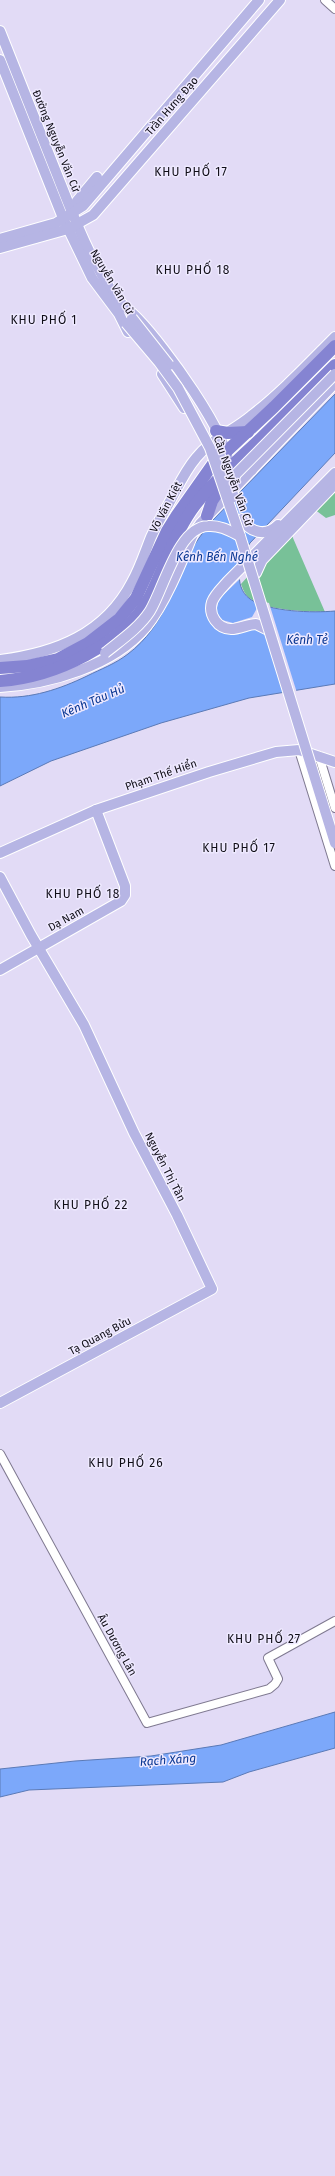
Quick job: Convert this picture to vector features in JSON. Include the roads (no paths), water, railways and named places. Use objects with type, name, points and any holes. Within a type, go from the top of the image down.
[{"type":"highway","name":"Võ Văn Kiệt","points":[[0,668],[27,666],[58,659],[88,643],[119,619],[136,598],[167,531],[213,464],[248,432],[335,346]]},
{"type":"highway","points":[[0,681],[30,677],[48,671],[99,647],[116,636],[134,618],[150,595],[188,516],[199,501],[240,457],[335,365]]},
{"type":"highway","points":[[220,433],[248,432]]},
{"type":"highway","points":[[229,449],[231,454],[235,457],[240,457]]},
{"type":"highway","points":[[207,516],[212,501],[228,478],[229,468]]},
{"type":"highway","points":[[48,671],[59,670],[105,653]]},
{"type":"main road","name":"Trần Hưng Đạo","points":[[0,248],[68,229],[93,215],[117,182],[165,128],[169,111],[195,70],[230,40],[264,2]]},
{"type":"main road","name":"Trần Hưng Đạo","points":[[72,212],[77,200],[115,162],[169,111],[196,92],[216,68],[230,40],[264,2]]},
{"type":"main road","points":[[0,31],[18,78],[8,81]]},
{"type":"main road","name":"Nguyễn Văn Cừ","points":[[0,60],[63,218],[92,278],[122,312],[138,318],[166,350],[229,449],[229,468]]},
{"type":"main road","name":"Đường Nguyễn Văn Cừ","points":[[18,78],[72,212]]},
{"type":"main road","name":"Trần Hưng Đạo","points":[[78,224],[115,162]]},
{"type":"main road","name":"Trần Hưng Đạo","points":[[0,239],[56,223],[72,212],[90,203],[117,182]]},
{"type":"main road","name":"Nguyễn Văn Cừ","points":[[72,212],[101,274],[122,312],[125,328],[161,372],[193,424],[213,464]]},
{"type":"main road","name":"Cầu Nguyễn Văn Cừ","points":[[122,312],[182,382],[214,441],[242,519],[256,573],[335,826]]},
{"type":"main road","name":"Cầu Nguyễn Văn Cừ","points":[[129,320],[178,388],[197,421],[215,461],[240,536],[261,609],[335,844]]},
{"type":"main road","name":"Võ Văn Kiệt","points":[[0,660],[52,650],[87,631],[110,613],[133,580],[152,535],[182,478],[205,448],[220,433],[250,417],[270,400],[335,337]]},
{"type":"main road","points":[[231,485],[236,474],[335,374]]},
{"type":"main road","points":[[0,687],[32,683],[95,664],[123,648],[147,626],[166,591],[193,534],[207,516],[335,383]]},
{"type":"main road","points":[[193,424],[203,423],[208,416]]},
{"type":"main road","points":[[213,464],[229,468],[252,470]]},
{"type":"main road","points":[[242,519],[247,528],[254,532],[263,532],[274,529],[335,466]]},
{"type":"main road","points":[[261,609],[253,620],[233,626],[225,624],[215,613],[215,604],[218,597],[245,567],[335,472]]},
{"type":"main road","points":[[268,630],[256,624],[234,629],[226,628],[216,622],[213,617],[211,606],[215,596],[335,476]]},
{"type":"main road","points":[[256,573],[262,560],[335,484]]},
{"type":"main road","points":[[95,664],[105,653],[136,628],[149,612],[187,537],[200,528],[207,526],[224,528],[240,536]]},
{"type":"main road","name":"Phạm Thế Hiển","points":[[0,853],[96,810],[209,772],[276,752],[299,750],[335,762]]},
{"type":"main road","name":"Dạ Nam","points":[[0,970],[115,906],[125,895],[125,886],[96,810]]},
{"type":"main road","points":[[0,877],[22,925]]},
{"type":"main road","points":[[0,887],[22,925]]},
{"type":"main road","name":"Nguyễn Thị Tần","points":[[22,925],[37,949],[89,1048],[97,1056],[212,1289]]},
{"type":"main road","name":"Tạ Quang Bửu","points":[[0,1403],[212,1289]]},
{"type":"street","points":[[325,0],[335,8]]},
{"type":"street","points":[[299,750],[335,866]]},
{"type":"street","points":[[319,756],[335,808]]},
{"type":"street","points":[[314,797],[322,791],[329,790],[335,781]]},
{"type":"street","name":"Âu Dương Lân","points":[[0,1454],[147,1723],[269,1689],[278,1679],[268,1658],[335,1621]]},
{"type":"water","points":[[335,394],[335,453],[250,543],[243,556],[239,580],[244,593],[250,599],[268,607],[303,612],[335,611],[335,684],[249,698],[161,723],[51,761],[0,786],[0,697],[34,695],[56,689],[118,661],[141,643],[160,617],[195,544],[211,522]]},
{"type":"water","name":"Rạch Xáng","points":[[335,1712],[335,1748],[249,1772],[223,1782],[29,1790],[0,1797],[0,1769],[75,1761],[151,1756],[221,1745]]},
{"type":"district","name":"KHU PHỐ 17","points":[[191,172]]},
{"type":"district","name":"KHU PHỐ 18","points":[[193,270]]},
{"type":"district","name":"KHU PHỐ 1","points":[[44,320]]},
{"type":"district","name":"KHU PHỐ 17","points":[[239,848]]},
{"type":"district","name":"KHU PHỐ 18","points":[[83,894]]},
{"type":"district","name":"KHU PHỐ 22","points":[[91,1205]]},
{"type":"district","name":"KHU PHỐ 26","points":[[126,1463]]},
{"type":"district","name":"KHU PHỐ 27","points":[[264,1639]]},
{"type":"water label","name":"Kênh Bến Nghé","points":[[217,557]]},
{"type":"water label","name":"Kênh Tẻ","points":[[307,640]]},
{"type":"water label","name":"Kênh Tàu Hủ","points":[[93,701]]}]
